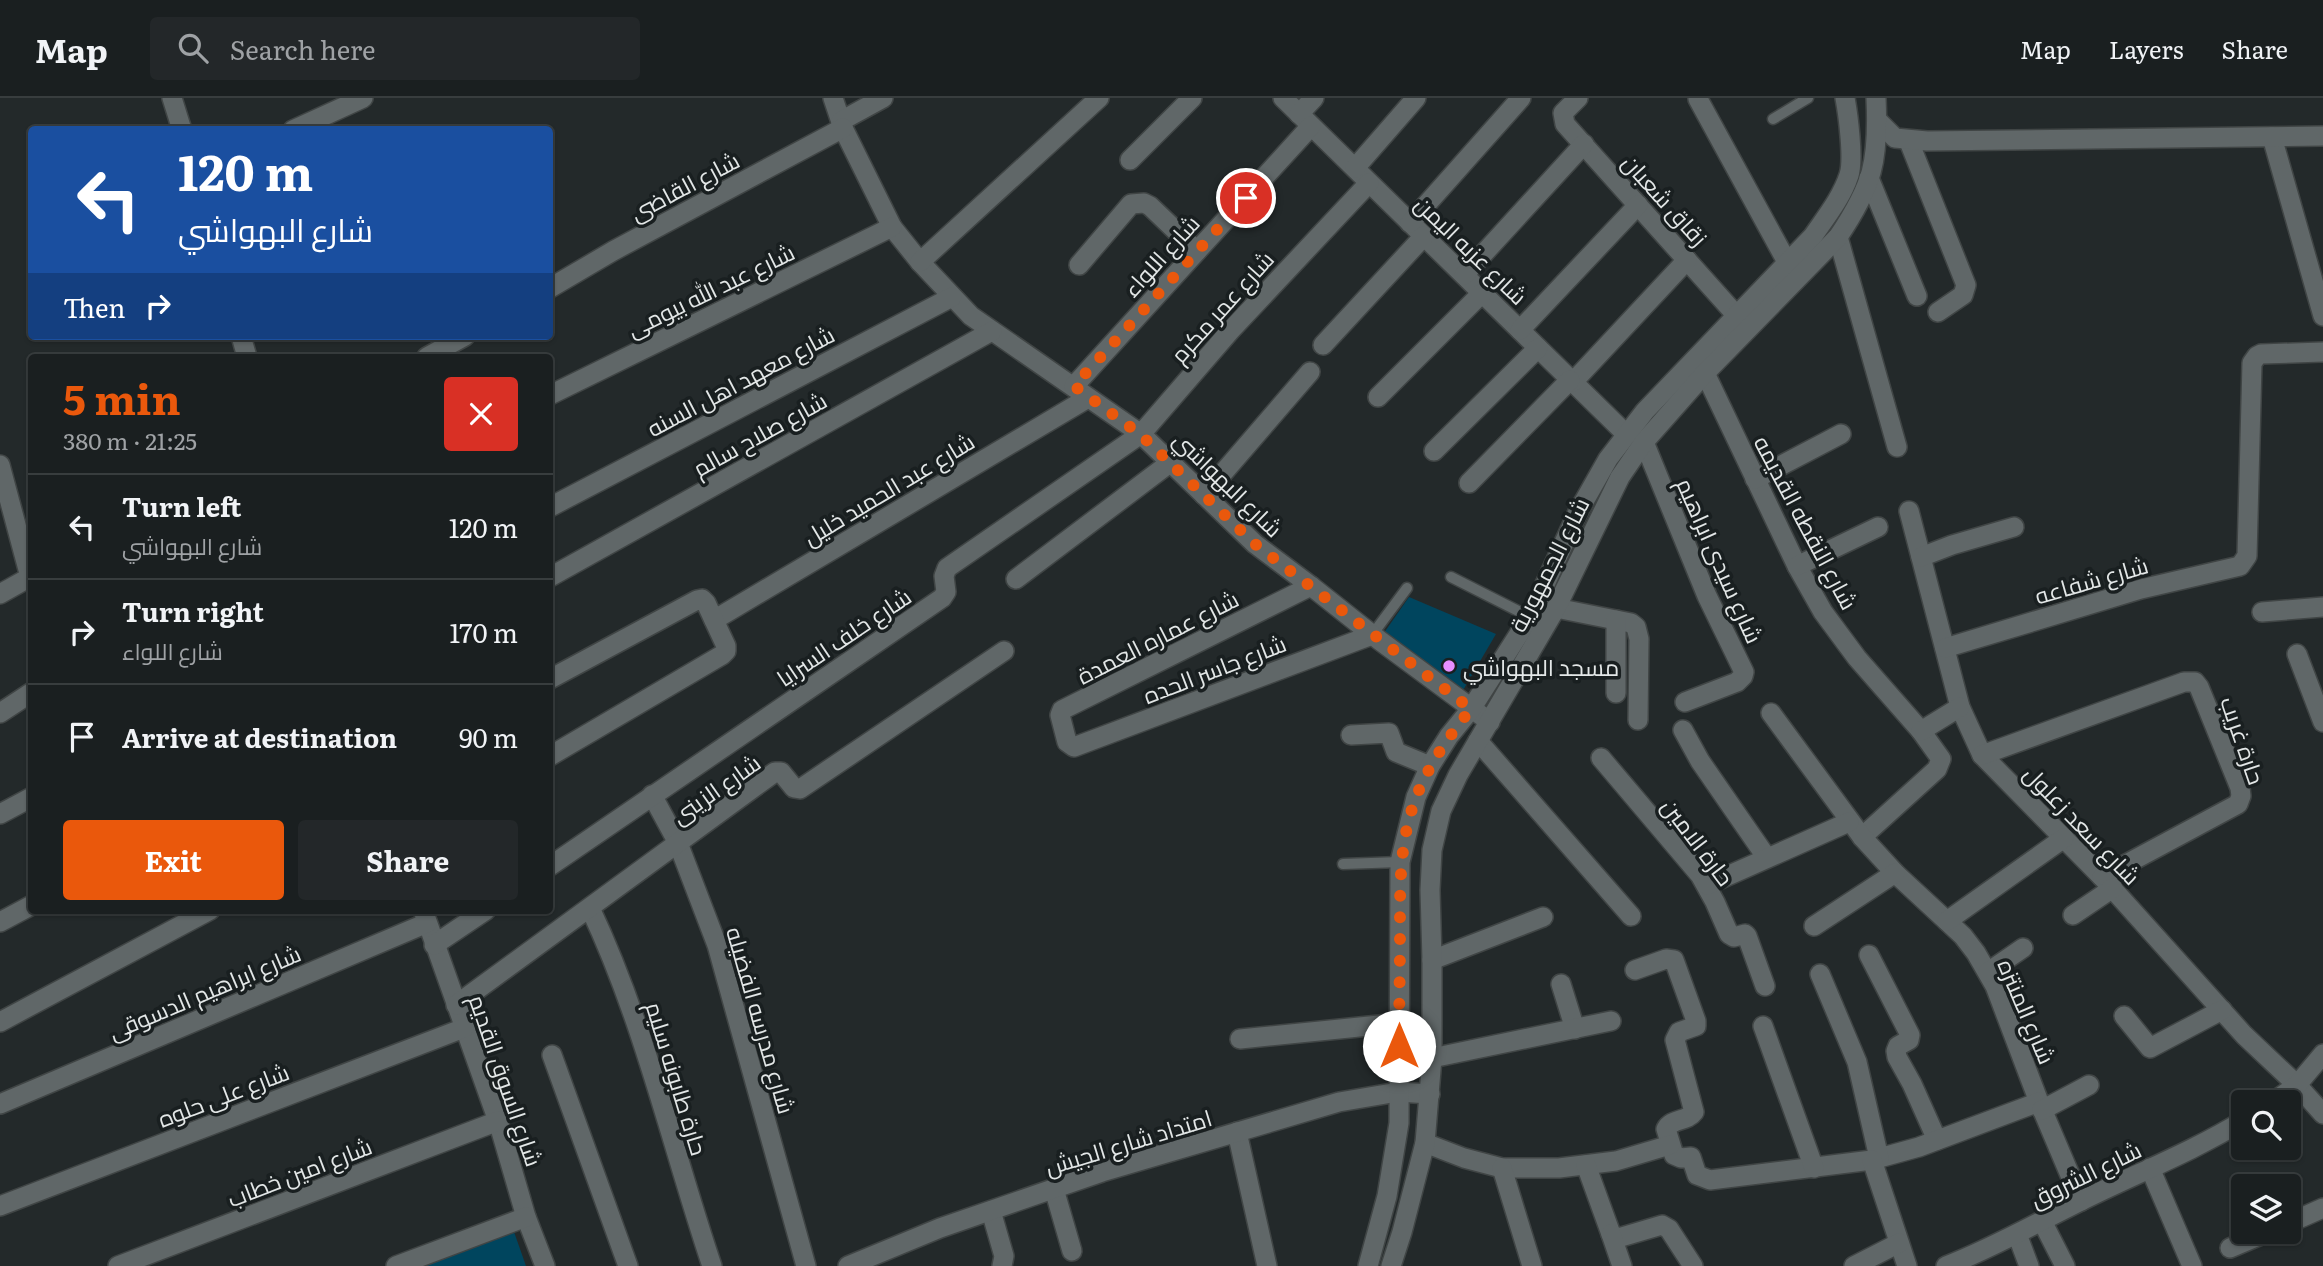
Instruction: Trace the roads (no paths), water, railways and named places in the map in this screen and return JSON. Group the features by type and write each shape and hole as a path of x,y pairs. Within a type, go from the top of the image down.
{"street":[{"path":"172,98 181,126"},
{"path":"302,126 363,98"},
{"name":"شارع القاضى","path":"553,286 842,125 883,98"},
{"path":"920,262 1099,98"},
{"path":"1130,160 1192,98"},
{"name":"شارع عزبه اليمن","path":"1283,98 1572,381 1635,438"},
{"name":"شارع اللواء","path":"1081,392 1305,120 1314,98"},
{"path":"1355,167 1416,98"},
{"path":"1323,345 1521,98"},
{"name":"زقاق شعبان","path":"1578,98 1563,113 1565,124 1737,316"},
{"name":"شارع الجمهورية","path":"1391,1266 1425,1143 1432,1058 1433,960 1430,890 1432,850 1441,811 1458,775 1556,608 1620,477 1645,411 1813,236 1834,205 1850,173 1850,137 1845,98"},
{"path":"1876,98 1877,120 1872,170 1917,296"},
{"name":"شارع البهواشي","path":"836,99 842,125 892,227 920,262 971,316 1141,435 1255,544 1490,722"},
{"path":"1698,99 1787,262"},
{"path":"1877,120 1895,138 1918,143 2323,136"},
{"path":"2272,137 2323,316"},
{"path":"1872,170 1886,153 1918,143"},
{"path":"1918,143 1966,285 1963,295 1938,312"},
{"path":"1464,275 1584,144"},
{"name":"شارع الجمهورية","path":"1368,1266 1389,1186 1399,1123 1401,862 1416,797 1430,766 1471,709 1530,617 1592,485 1635,438 1705,373 1838,237 1865,193 1872,170"},
{"name":"شارع عمر مكرم","path":"1141,435 1230,331 1369,183"},
{"path":"1079,265 1131,204 1137,202 1150,206 1197,251"},
{"path":"1520,330 1638,205"},
{"name":"شارع عبد الله بيومى","path":"553,394 892,227"},
{"path":"1838,237 1897,447"},
{"path":"1469,483 1572,381 1687,260"},
{"path":"1378,397 1482,293"},
{"name":"شارع معهد اهل السنه","path":"553,505 952,297"},
{"name":"شارع صلاح سالم","path":"553,575 992,331"},
{"path":"432,354 458,340"},
{"path":"1434,451 1538,348"},
{"name":"شارع شفاعه","path":"1945,648 2141,589 2240,566 2247,556 2252,363 2261,355 2323,352"},
{"path":"1204,495 1310,372"},
{"name":"شارع النقطه القديمه","path":"1705,373 1797,566 1823,612 1839,636 1939,754 1940,764 1861,837"},
{"name":"شارع عبد الحميد خليل","path":"714,620 1081,392"},
{"path":"1755,479 1841,434"},
{"name":"شارع خلف السرايا","path":"553,864 942,598 946,592 944,576 947,568 1141,435"},
{"name":"شارع سيدى ابراهيم","path":"1635,438 1744,672 1737,682 1685,702"},
{"path":"1016,579 1171,462"},
{"path":"0,465 28,566"},
{"name":"شارع سعد زعلول","path":"1909,511 1960,707 1982,755 2108,883 2244,1035 2297,1085 2323,1114"},
{"path":"1797,566 1878,527"},
{"path":"1921,557 2014,527"},
{"path":"0,594 28,579"},
{"name":"شارع عماره العمدة","path":"1074,747 1067,742 1060,715 1062,710 1311,586"},
{"path":"553,677 702,599 726,646 723,655 553,754"},
{"path":"2262,612 2323,607"},
{"path":"1556,608 1631,623 1639,633 1638,720"},
{"path":"1616,620 1616,693"},
{"name":"شارع جاسر الحده","path":"1074,747 1372,635"},
{"name":"شارع الزينى","path":"456,1005 775,772 782,772 794,788 800,789 1003,651"},
{"path":"2297,654 2323,722"},
{"name":"حارة غريب","path":"1982,755 2183,682 2195,682 2240,788 2238,804 2108,883"},
{"path":"0,713 28,695"},
{"path":"1921,730 1960,707"},
{"name":"شارع المنتزه","path":"1771,713 1861,837 1976,953 2001,1001 2040,1106 2081,1201"},
{"path":"1683,730 1700,761 1767,858"},
{"path":"1351,735 1389,733 1396,752 1430,766"},
{"path":"1478,741 1632,916"},
{"name":"حارة الامين","path":"1601,758 1707,885 1729,934 1734,937 1745,934 1747,936 1765,986"},
{"name":"شارع مدرسه الفضيله","path":"652,795 678,843 717,945 806,1266"},
{"path":"0,814 28,799"},
{"path":"1707,885 1849,821"},
{"path":"1947,921 2064,838"},
{"path":"1814,926 1895,873"},
{"path":"2073,915 2108,883"},
{"path":"0,922 28,907"},
{"name":"حارة طابونه سليم","path":"590,908 607,943 635,1017 712,1266"},
{"path":"0,1022 202,914"},
{"path":"434,945 480,914"},
{"name":"شارع السوق القديم","path":"425,916 498,1121 526,1217 545,1266"},
{"name":"شارع ابراهيم الدسوقى","path":"0,1104 425,916"},
{"path":"1433,960 1543,917"},
{"path":"1988,972 2023,948"},
{"path":"1870,955 1910,1035 1909,1040 1898,1046 1897,1057 1937,1140"},
{"path":"1636,970 1667,959 1674,961 1697,1023 1675,1037 1694,1112 1668,1124 1665,1129 1677,1157 1689,1156 1693,1159 1697,1175 1710,1180 1876,1159 2040,1106 2089,1085"},
{"path":"1820,974 1857,1062 1876,1159 1906,1266"},
{"path":"1561,984 1575,1029"},
{"path":"2123,1016 2150,1048 2222,1010"},
{"path":"1432,1058 1611,1021"},
{"path":"1240,1039 1399,1023"},
{"path":"1763,1026 1814,1168"},
{"name":"شارع على حلوه","path":"0,1206 464,1028"},
{"path":"2290,1090 2323,1054"},
{"path":"552,1055 628,1266"},
{"name":"امتداد شارع الجيش","path":"849,1266 940,1228 1237,1132 1339,1102 1398,1092 1430,1094"},
{"name":"شارع امين خطاب","path":"118,1266 498,1121"},
{"name":"شارع الشروق","path":"1946,1266 1982,1252 2231,1127"},
{"path":"1237,1132 1266,1266"},
{"path":"1425,1143 1464,1158 1502,1168 1559,1168 1616,1161 1671,1145"},
{"path":"1586,1165 1622,1266"},
{"path":"1502,1168 1532,1266"},
{"path":"2150,1168 2192,1266"},
{"path":"1054,1189 1072,1251"},
{"path":"2301,1218 2323,1208"},
{"path":"991,1211 1004,1256 1002,1266"},
{"path":"396,1266 526,1217"},
{"path":"2042,1221 2065,1266"},
{"path":"1611,1234 1618,1238 1662,1226 1669,1229 1693,1266"},
{"path":"2017,1234 2029,1266"},
{"path":"1854,1266 1899,1244"},
{"path":"2230,1248 2240,1244"}],"lane":[{"path":"1773,119 1808,98"},
{"path":"1451,578 1530,617"},
{"path":"1372,635 1407,588"},
{"path":"1343,864 1401,862"}],"place":[{"name":"مسجد البهواشي","path":"1449,666"}]}
